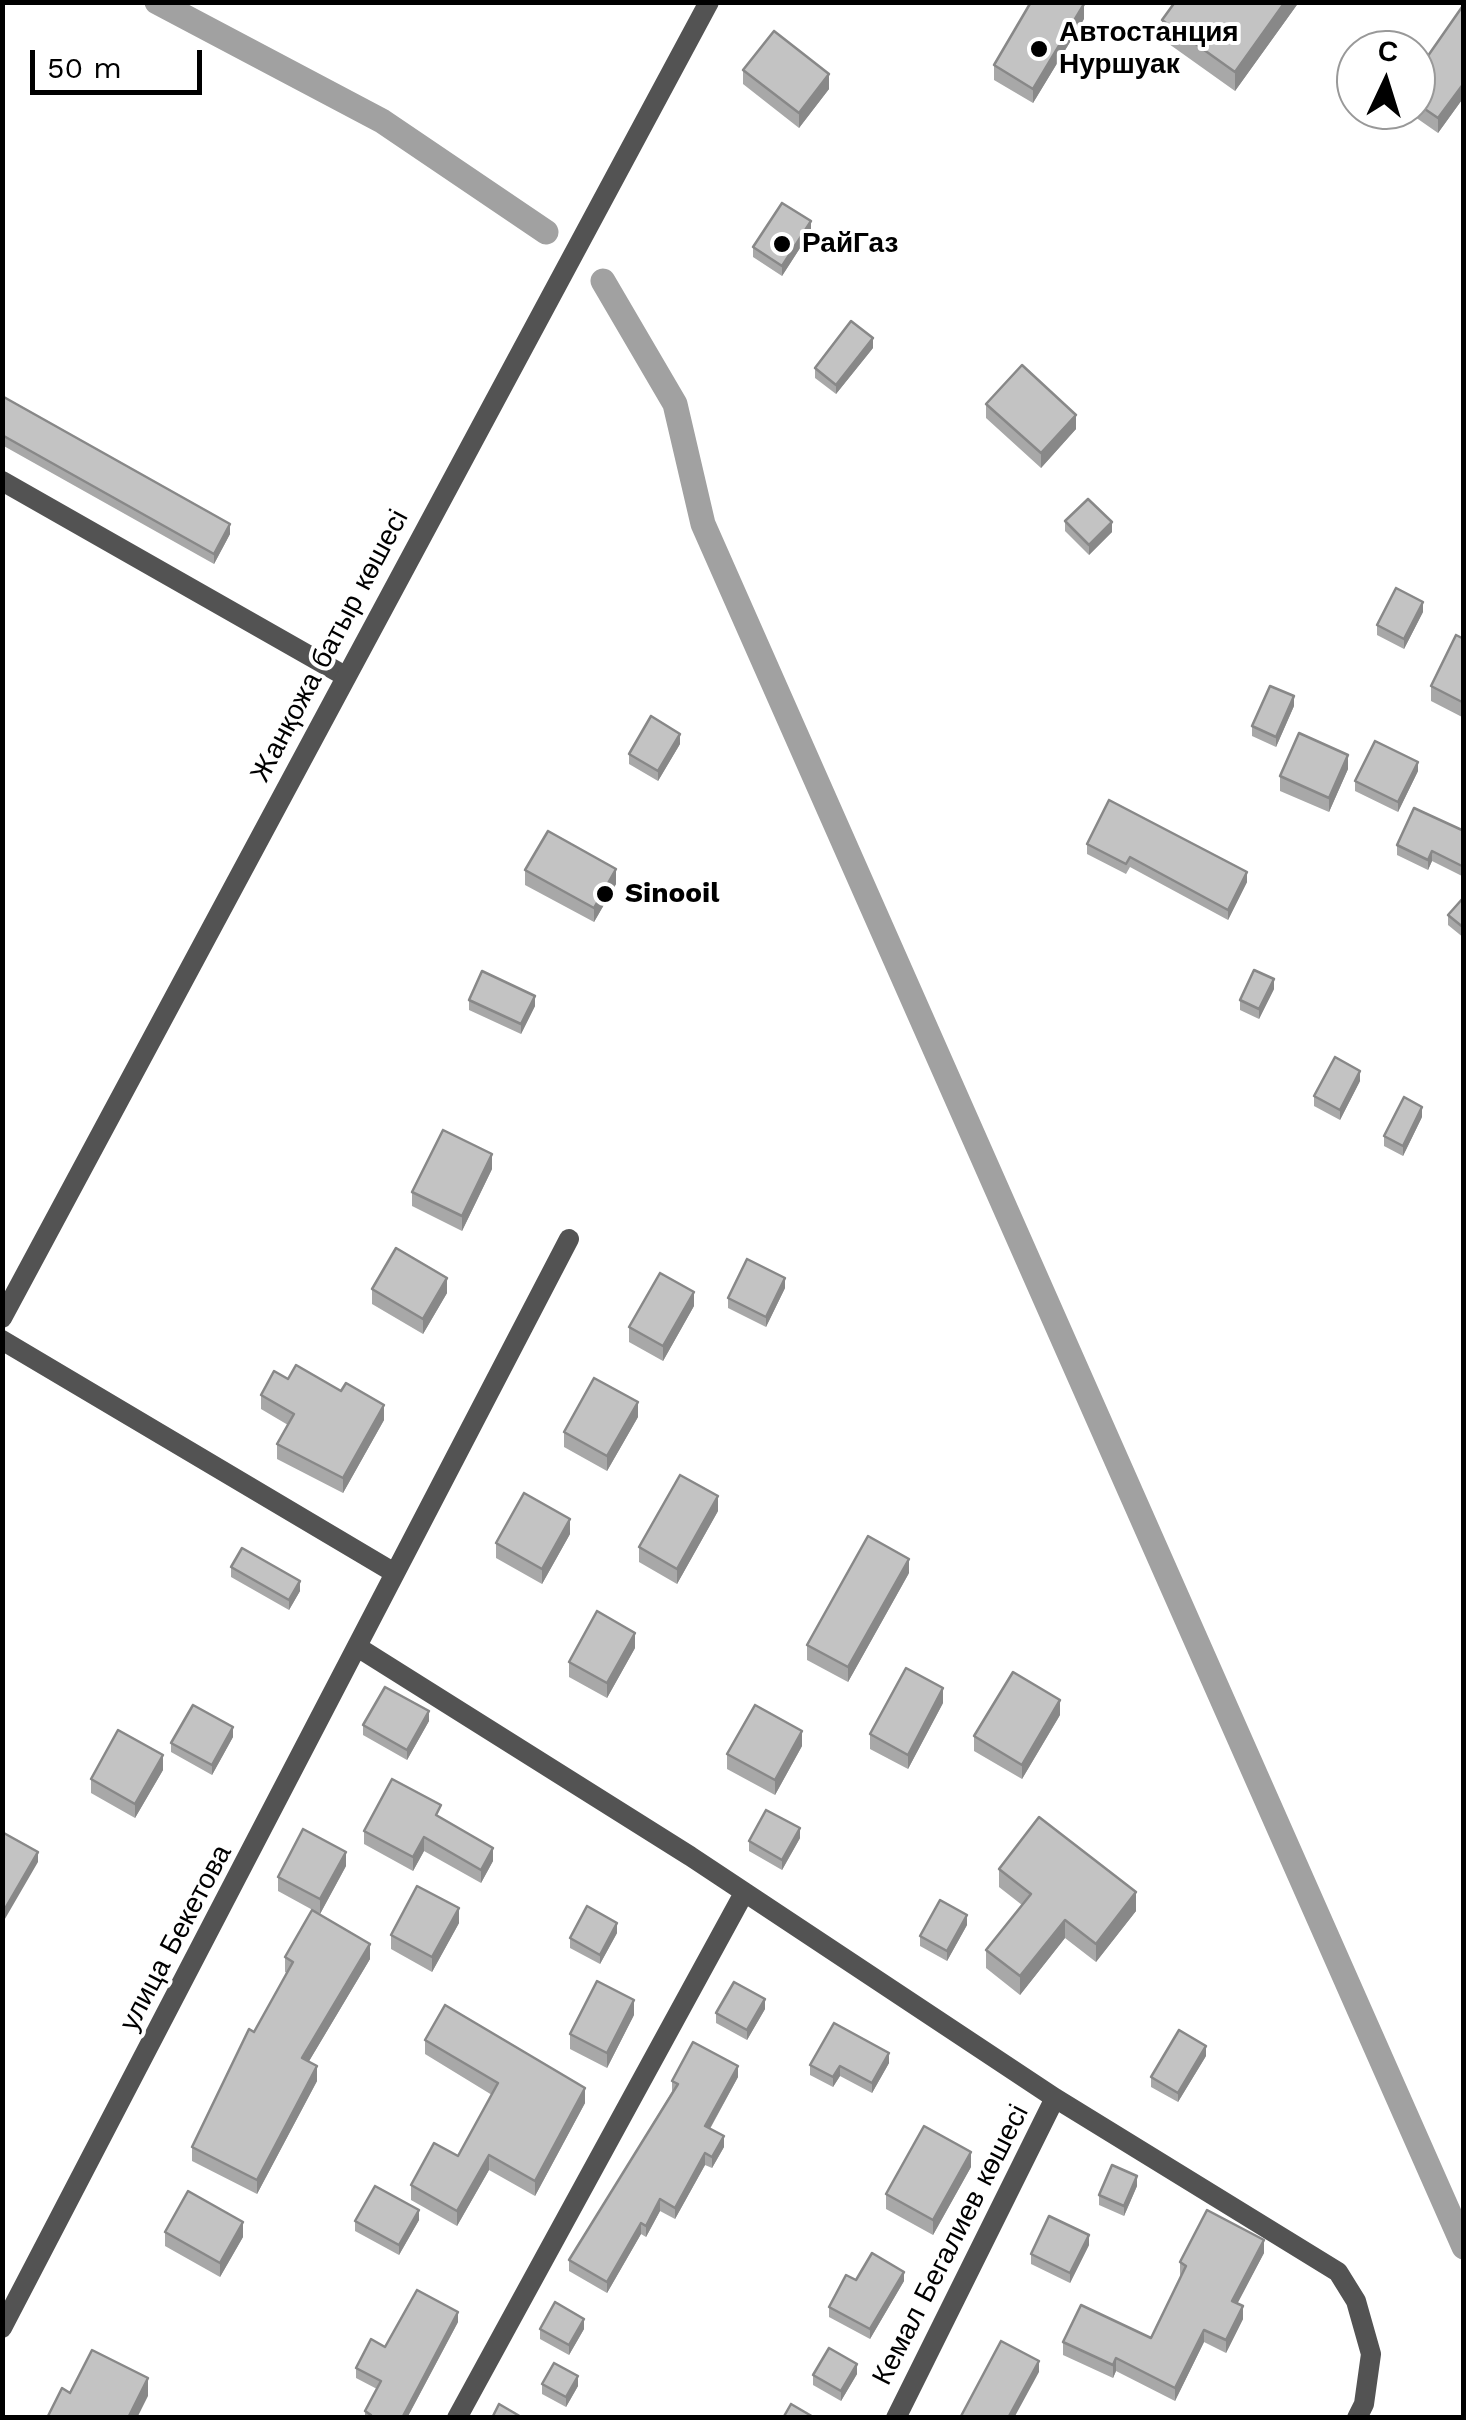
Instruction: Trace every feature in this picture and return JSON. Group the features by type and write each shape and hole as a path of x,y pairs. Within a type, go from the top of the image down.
{"street":[{"name":"Жанқожа батыр көшесі","path":"2,1318 709,2"},
{"path":"2,481 344,676"},
{"name":"улица Бекетова","path":"2,2328 569,1239"},
{"path":"2,1340 393,1572"},
{"path":"359,1648 744,1893 1055,2098 1338,2272 1356,2302 1371,2354 1364,2404 1357,2418"},
{"path":"457,2418 744,1893"},
{"name":"Кемал Бегалиев көшесі","path":"896,2418 1055,2098"}],"building":[{"name":"Автостанция Нуршуак","path":"1031,2 1084,4 1033,89 994,65"},
{"path":"1175,2 1285,2 1235,72 1162,20"},
{"path":"1464,8 1464,83 1438,118 1436,117 1436,44"},
{"path":"774,31 829,74 799,113 743,70"},
{"name":"РайГаз","path":"782,203 811,221 782,266 753,247"},
{"path":"851,321 873,338 836,385 815,368"},
{"path":"1022,365 1076,415 1041,453 986,404"},
{"path":"2,396 230,524 214,554 2,435"},
{"path":"1088,499 1112,522 1089,545 1065,521"},
{"path":"1396,588 1423,602 1404,639 1377,625"},
{"path":"1456,635 1464,639 1464,703 1431,686"},
{"path":"1270,686 1294,696 1276,737 1252,726"},
{"path":"651,716 680,734 658,771 629,754"},
{"path":"1299,733 1348,755 1329,798 1280,776"},
{"path":"1375,741 1418,762 1398,802 1355,781"},
{"path":"1109,800 1247,872 1228,910 1130,857 1126,864 1087,844"},
{"path":"1414,808 1464,831 1464,867 1432,851 1428,860 1397,845"},
{"path":"548,831 616,869 594,908 525,870"},
{"path":"1464,897 1464,928 1448,915"},
{"path":"1254,970 1274,979 1259,1009 1240,1000"},
{"path":"482,971 535,996 521,1024 469,1000"},
{"path":"1335,1057 1360,1071 1340,1110 1314,1096"},
{"path":"1404,1097 1422,1107 1403,1146 1384,1136"},
{"path":"443,1130 492,1154 462,1216 412,1192"},
{"path":"396,1248 447,1278 423,1319 372,1289"},
{"path":"747,1259 785,1278 766,1317 728,1298"},
{"path":"660,1273 694,1292 663,1346 629,1327"},
{"path":"296,1365 341,1391 346,1383 384,1405 343,1478 277,1444 294,1414 261,1395 274,1371 288,1379"},
{"path":"594,1378 638,1402 607,1456 564,1432"},
{"path":"680,1475 718,1496 677,1569 639,1547"},
{"path":"524,1493 570,1519 542,1569 496,1543"},
{"path":"868,1536 909,1559 848,1667 807,1645"},
{"path":"242,1548 300,1581 289,1600 231,1567"},
{"path":"597,1611 635,1633 607,1683 569,1662"},
{"path":"906,1668 943,1688 908,1755 870,1734"},
{"path":"1013,1672 1060,1700 1022,1765 974,1736"},
{"path":"385,1687 429,1711 407,1750 363,1725"},
{"path":"193,1705 233,1727 212,1765 171,1743"},
{"path":"755,1705 802,1731 775,1780 727,1754"},
{"path":"118,1730 163,1755 135,1804 91,1779"},
{"path":"392,1779 441,1805 436,1815 493,1848 481,1870 424,1837 413,1857 364,1831"},
{"path":"766,1810 800,1828 782,1860 749,1841"},
{"path":"1039,1817 1136,1892 1096,1944 1065,1920 1020,1976 986,1950 1031,1894 999,1869"},
{"path":"303,1829 346,1852 320,1899 278,1877"},
{"path":"2,1832 38,1852 2,1914"},
{"path":"417,1886 459,1908 432,1957 391,1935"},
{"path":"940,1900 967,1915 947,1951 920,1936"},
{"path":"587,1906 617,1923 600,1955 570,1938"},
{"path":"312,1910 370,1944 302,2058 317,2066 257,2180 192,2147 249,2029 254,2032 293,1962 285,1957"},
{"path":"597,1981 634,2000 607,2053 570,2034"},
{"path":"734,1982 765,1999 747,2030 716,2013"},
{"path":"445,2005 585,2088 535,2181 489,2155 457,2211 411,2185 434,2143 458,2156 498,2083 425,2040"},
{"path":"834,2023 889,2053 872,2083 840,2066 833,2077 810,2065"},
{"path":"1179,2030 1206,2046 1178,2093 1151,2077"},
{"path":"693,2042 738,2066 705,2126 724,2136 712,2157 705,2153 675,2208 660,2199 646,2226 641,2223 607,2282 569,2260 678,2084 672,2081"},
{"path":"924,2126 971,2152 933,2220 886,2194"},
{"path":"1112,2165 1137,2176 1124,2206 1099,2195"},
{"path":"375,2186 419,2210 399,2245 355,2221"},
{"path":"188,2191 243,2222 220,2263 165,2232"},
{"path":"1207,2210 1264,2240 1232,2301 1243,2306 1226,2340 1204,2330 1175,2388 1116,2358 1113,2365 1063,2342 1081,2305 1151,2338 1186,2266 1180,2262"},
{"path":"1049,2216 1089,2235 1070,2273 1031,2254"},
{"path":"872,2253 904,2272 870,2329 829,2307 846,2275 856,2280"},
{"path":"417,2290 458,2312 402,2418 370,2418 365,2411 381,2381 356,2368 371,2339 385,2347"},
{"path":"555,2302 584,2319 569,2345 540,2329"},
{"path":"1001,2341 1039,2361 1008,2418 960,2418"},
{"path":"829,2348 857,2364 841,2391 813,2375"},
{"path":"92,2350 148,2378 128,2418 47,2418 62,2388 70,2393"},
{"path":"554,2363 578,2376 566,2397 542,2384"},
{"path":"499,2404 523,2418 492,2418"},
{"path":"791,2404 815,2418 783,2418"}],"waterway":[{"path":"157,2 382,121 546,232"},
{"path":"603,281 675,404 703,524 1464,2247"}],"place":[{"name":"Автостанция Нуршуак","path":"1039,49"},
{"name":"РайГаз","path":"782,244"},
{"name":"Sinooil","path":"605,894"}]}
